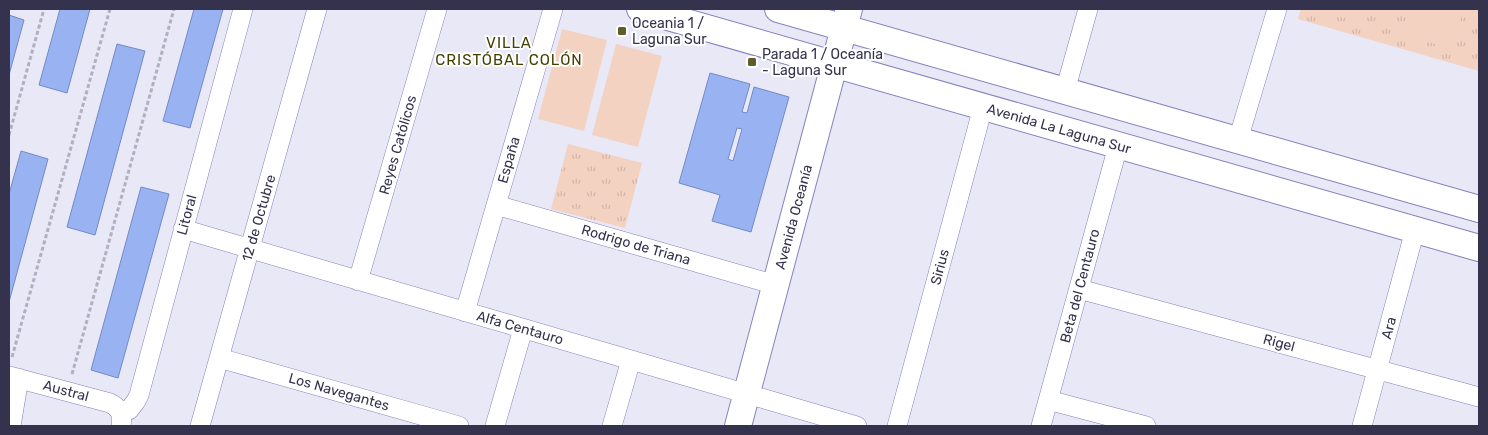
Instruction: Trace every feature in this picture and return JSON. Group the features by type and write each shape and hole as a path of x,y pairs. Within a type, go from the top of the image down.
{"street":[{"name":"Litoral","path":"121,419 139,395 243,9"},
{"name":"12 de Octubre","path":"200,426 318,9"},
{"name":"Reyes Católicos","path":"358,281 437,9"},
{"name":"España","path":"465,312 553,9"},
{"name":"Avenida La Laguna Sur","path":"640,9 1479,248"},
{"path":"778,9 847,18 1065,91 1479,209"},
{"path":"1065,91 1088,9"},
{"path":"1238,140 1277,9"},
{"name":"Avenida Oceanía","path":"738,426 847,18"},
{"name":"Sirius","path":"897,426 983,107"},
{"name":"Beta del Centauro","path":"1041,426 1118,146"},
{"name":"Rodrigo de Triana","path":"496,205 776,285"},
{"name":"Alfa Centauro","path":"183,229 857,426"},
{"name":"Ara","path":"1362,426 1415,230"},
{"name":"Rigel","path":"1079,289 1479,397"},
{"path":"495,426 523,329"},
{"name":"Los Navegantes","path":"219,358 459,426"},
{"path":"612,426 631,360"},
{"name":"Austral","path":"13,371 67,391 110,403 121,419"},
{"path":"11,426 13,371"},
{"path":"1048,400 1146,426"}],"path":[{"path":"9,135 44,9"},
{"path":"13,371 110,9"},
{"path":"67,391 174,9"}],"green space":[{"path":"1301,9 1479,9 1479,71 1298,19"},
{"path":"1311,9 1359,9 1356,21"},
{"path":"1411,9 1464,9 1452,49 1404,35"},
{"path":"562,29 607,40 584,131 538,119"},
{"path":"616,44 662,56 638,147 592,135"},
{"path":"568,144 642,163 625,228 551,209"}],"building":[{"path":"60,9 90,9 67,93 39,85"},
{"path":"194,9 223,9 190,128 163,121"},
{"path":"9,15 24,20 9,75"},
{"path":"117,44 145,51 95,235 67,227"},
{"path":"710,73 750,84 742,112 747,113 754,87 789,97 751,232 712,221 720,195 679,183","holes":["737,128 742,129 733,161 728,159"]},
{"path":"21,151 48,159 9,302 9,194"},
{"path":"141,187 169,194 118,378 91,370"}],"place":[{"name":"Oceania 1 / Laguna Sur","path":"622,31"},
{"name":"Parada 1 / Oceanía - Laguna Sur","path":"752,62"}],"district":[{"name":"VILLA CRISTÓBAL COLÓN","path":"509,52"}]}
